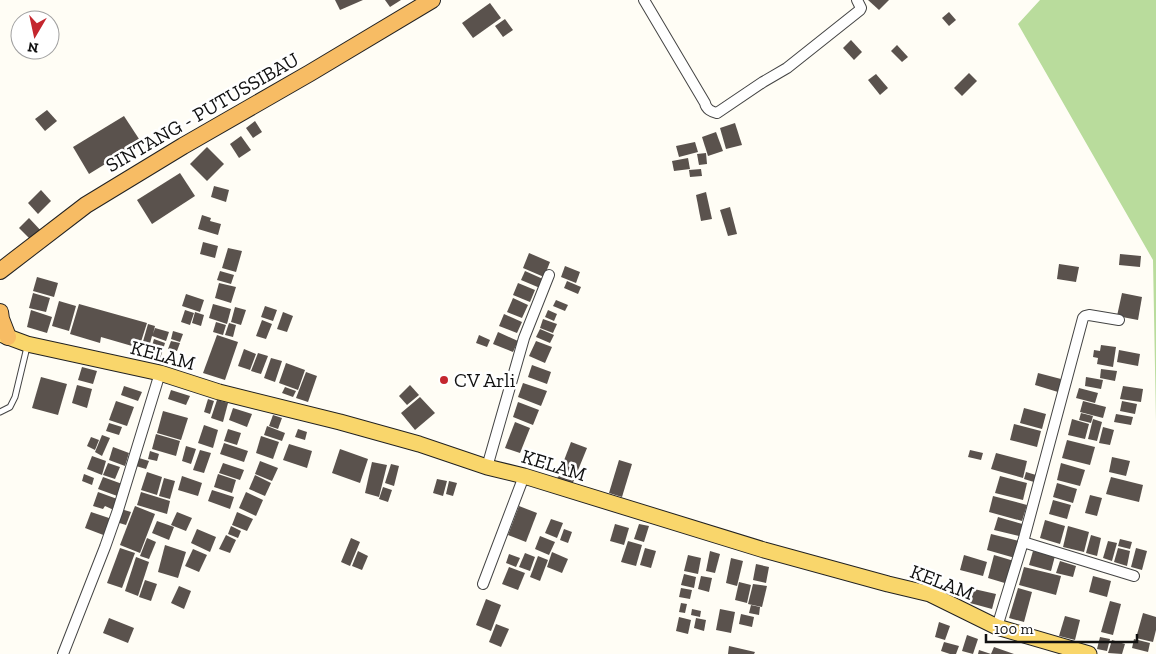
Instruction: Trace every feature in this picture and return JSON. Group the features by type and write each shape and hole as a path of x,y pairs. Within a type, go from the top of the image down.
{"highway":[{"name":"SINTANG - PUTUSSIBAU","path":"0,273 48,233 93,200 432,0"},
{"path":"0,312 4,336"}],"main road":[{"name":"KELAM","path":"4,336 27,344 160,373 218,392 420,444 764,550 930,594 998,627 1089,654"}],"street":[{"path":"644,0 706,106 712,112 717,113 787,68 860,10 857,0"},
{"path":"487,466 524,338 550,275"},
{"path":"998,627 1023,542 1083,318 1089,315 1118,320"},
{"path":"63,654 108,540 160,373"},
{"path":"483,584 524,476"},
{"path":"1023,542 1134,576"}],"lane":[{"path":"0,412 10,407 15,397 27,344"}],"green space":[{"path":"1040,0 1156,0 1156,422 1153,260 1018,24"}],"building":[{"path":"335,0 363,0 340,10"},
{"path":"385,0 401,0 390,7"},
{"path":"868,0 889,0 879,10"},
{"path":"490,3 501,18 473,38 462,23"},
{"path":"949,12 956,20 949,26 942,18"},
{"path":"505,19 513,30 503,37 495,26"},
{"path":"851,40 862,52 854,60 843,48"},
{"path":"897,45 908,57 902,62 891,51"},
{"path":"969,73 977,81 962,96 954,88"},
{"path":"876,74 888,88 880,95 868,80"},
{"path":"47,110 57,121 45,131 35,119"},
{"path":"124,116 141,142 89,174 73,147"},
{"path":"255,121 262,132 253,138 246,128"},
{"path":"735,123 742,145 726,149 720,128"},
{"path":"716,132 723,151 708,156 702,137"},
{"path":"241,136 251,150 239,158 230,144"},
{"path":"695,142 698,152 679,157 676,146"},
{"path":"207,147 224,164 207,181 190,164"},
{"path":"706,153 707,164 699,165 697,154"},
{"path":"688,158 690,169 674,171 672,161"},
{"path":"701,169 702,176 690,177 689,170"},
{"path":"180,173 195,196 152,224 137,200"},
{"path":"214,186 229,190 226,202 211,197"},
{"path":"41,190 51,201 38,214 28,203"},
{"path":"706,192 712,219 701,221 696,195"},
{"path":"730,207 737,234 728,236 720,210"},
{"path":"202,215 211,218 210,221 221,224 218,235 198,229"},
{"path":"29,218 44,234 34,243 19,228"},
{"path":"203,242 218,246 215,258 200,254"},
{"path":"228,248 242,251 236,272 222,268"},
{"path":"529,253 550,262 544,277 523,268"},
{"path":"1120,254 1141,256 1140,267 1119,265"},
{"path":"1059,264 1079,267 1076,282 1057,279"},
{"path":"565,266 580,272 576,283 561,277"},
{"path":"220,271 234,275 231,284 217,280"},
{"path":"525,271 543,279 540,288 521,280"},
{"path":"37,277 58,283 54,297 33,291"},
{"path":"567,281 581,287 578,294 564,288"},
{"path":"219,283 236,287 231,303 215,298"},
{"path":"518,283 535,290 530,302 513,295"},
{"path":"33,293 50,298 46,312 29,308"},
{"path":"1122,293 1142,297 1138,320 1117,316"},
{"path":"186,294 204,300 200,312 182,306"},
{"path":"513,298 528,305 522,318 507,312"},
{"path":"556,300 568,305 565,311 553,306"},
{"path":"59,301 76,306 69,331 52,326"},
{"path":"79,304 147,323 139,348 101,337 100,343 70,334"},
{"path":"213,304 231,309 227,324 209,318"},
{"path":"265,306 277,310 273,321 261,317"},
{"path":"235,307 246,310 241,325 231,322"},
{"path":"31,310 52,317 47,333 27,327"},
{"path":"185,310 194,313 190,325 181,322"},
{"path":"548,310 557,314 554,321 545,317"},
{"path":"195,312 204,315 201,326 192,323"},
{"path":"283,312 293,316 287,332 277,329"},
{"path":"504,314 522,322 517,333 499,326"},
{"path":"543,319 557,324 553,333 540,328"},
{"path":"262,320 272,324 266,339 256,336"},
{"path":"216,322 226,325 223,335 213,332"},
{"path":"229,323 236,325 233,337 225,335"},
{"path":"148,324 155,326 153,334 155,328 169,332 166,341 152,336 149,347 142,345"},
{"path":"540,329 554,335 550,343 536,337"},
{"path":"173,331 183,334 180,342 171,339"},
{"path":"498,332 518,341 513,352 493,344"},
{"path":"217,335 238,342 225,380 203,373"},
{"path":"479,335 490,340 487,347 476,343"},
{"path":"154,339 165,343 160,359 149,356"},
{"path":"171,341 180,343 177,351 168,349"},
{"path":"536,341 552,347 545,363 529,356"},
{"path":"1101,345 1116,347 1113,367 1097,364 1098,358 1093,357 1094,350 1100,351"},
{"path":"244,349 256,354 250,370 238,366"},
{"path":"1119,350 1140,354 1138,366 1117,362"},
{"path":"258,353 268,356 261,374 251,371"},
{"path":"271,358 282,361 275,382 264,378"},
{"path":"286,363 305,370 298,390 279,383"},
{"path":"532,365 551,372 547,384 528,377"},
{"path":"82,367 97,371 93,384 78,380"},
{"path":"1101,369 1117,371 1115,381 1100,378"},
{"path":"306,372 317,376 308,402 296,398"},
{"path":"1038,373 1061,379 1058,392 1035,385"},
{"path":"41,377 67,384 58,415 32,408"},
{"path":"1086,377 1103,380 1101,389 1085,386"},
{"path":"523,383 547,391 541,406 518,397"},
{"path":"77,385 92,389 87,408 72,403"},
{"path":"410,385 419,395 407,405 399,396"},
{"path":"124,386 142,392 138,401 121,395"},
{"path":"1123,386 1143,389 1141,402 1120,399"},
{"path":"285,387 296,391 293,397 282,393"},
{"path":"1079,388 1098,393 1095,403 1076,398"},
{"path":"171,390 190,396 186,405 168,399"},
{"path":"420,397 435,413 415,430 401,413"},
{"path":"208,399 214,401 210,414 204,412"},
{"path":"217,400 228,403 223,422 211,418"},
{"path":"116,401 134,407 127,426 109,420"},
{"path":"1083,401 1106,407 1103,418 1080,412"},
{"path":"1122,401 1137,404 1135,414 1120,411"},
{"path":"518,402 539,410 533,425 513,417"},
{"path":"233,408 252,414 247,427 229,420"},
{"path":"1024,408 1046,414 1042,429 1020,423"},
{"path":"163,411 188,418 181,440 157,433"},
{"path":"1081,413 1093,416 1091,423 1079,420"},
{"path":"1116,414 1133,417 1131,425 1114,422"},
{"path":"273,415 282,418 278,429 269,426"},
{"path":"1072,419 1089,424 1085,439 1068,435"},
{"path":"1093,419 1102,422 1097,441 1088,439"},
{"path":"515,422 530,428 520,453 505,448"},
{"path":"109,423 122,427 119,435 106,431"},
{"path":"1014,424 1041,431 1037,447 1010,440"},
{"path":"204,425 218,430 213,448 198,443"},
{"path":"267,426 285,433 282,441 264,435"},
{"path":"1103,427 1114,430 1110,445 1099,443"},
{"path":"228,429 241,433 237,445 224,441"},
{"path":"298,429 307,432 305,440 295,437"},
{"path":"156,434 180,441 176,456 152,449"},
{"path":"102,435 110,438 102,456 95,452"},
{"path":"261,436 279,442 273,459 256,453"},
{"path":"91,437 99,440 95,450 87,446"},
{"path":"1067,440 1095,447 1090,465 1062,458"},
{"path":"571,442 587,448 572,485 557,479"},
{"path":"224,443 248,451 244,462 220,454"},
{"path":"289,444 312,451 307,468 283,460"},
{"path":"186,446 196,449 191,464 182,461"},
{"path":"113,447 129,453 125,466 109,460"},
{"path":"340,449 368,459 360,483 332,473"},
{"path":"200,450 211,453 204,473 193,470"},
{"path":"970,450 983,453 981,460 968,457"},
{"path":"150,451 159,454 157,461 148,459"},
{"path":"996,453 1027,461 1023,478 991,469"},
{"path":"92,456 106,461 102,475 87,469"},
{"path":"1112,457 1130,461 1126,476 1109,472"},
{"path":"139,458 149,461 146,469 136,466"},
{"path":"619,460 632,464 622,497 609,493"},
{"path":"260,461 278,468 272,481 255,474"},
{"path":"372,462 387,465 379,497 365,493"},
{"path":"108,463 120,467 115,479 103,475"},
{"path":"223,463 244,470 240,480 219,473"},
{"path":"1061,463 1085,470 1080,486 1057,480"},
{"path":"391,464 399,466 394,486 385,483"},
{"path":"147,472 162,477 157,495 141,490"},
{"path":"1026,472 1036,475 1034,482 1024,479"},
{"path":"84,474 94,478 92,485 82,481"},
{"path":"218,474 236,480 232,493 214,487"},
{"path":"255,475 271,483 265,496 249,489"},
{"path":"182,476 202,483 198,496 178,490"},
{"path":"1000,476 1027,483 1023,500 995,493"},
{"path":"103,477 125,485 120,497 98,489"},
{"path":"1111,477 1143,485 1139,502 1106,494"},
{"path":"164,478 175,481 170,499 159,496"},
{"path":"437,479 447,481 443,496 433,493"},
{"path":"449,481 457,483 453,496 446,494"},
{"path":"1057,483 1077,489 1073,503 1053,497"},
{"path":"383,487 392,490 388,502 379,499"},
{"path":"212,490 234,497 230,509 208,501"},
{"path":"98,492 120,500 116,511 105,506 103,509 93,506"},
{"path":"141,492 170,501 167,514 137,505"},
{"path":"246,492 263,500 256,516 239,508"},
{"path":"1090,495 1102,498 1097,516 1085,513"},
{"path":"993,496 1027,505 1022,521 989,512"},
{"path":"1053,500 1071,505 1067,519 1049,514"},
{"path":"135,506 155,514 140,553 120,545"},
{"path":"519,506 537,513 526,542 508,535"},
{"path":"121,509 131,512 126,525 116,522"},
{"path":"91,512 112,519 106,536 85,528"},
{"path":"177,512 192,518 186,531 171,525"},
{"path":"237,512 253,519 247,531 232,525"},
{"path":"998,517 1026,525 1023,537 994,530"},
{"path":"551,519 563,523 557,538 545,533"},
{"path":"1045,520 1065,526 1060,544 1040,538"},
{"path":"157,521 174,527 169,540 152,533"},
{"path":"615,524 629,528 624,545 610,541"},
{"path":"639,524 649,526 644,542 634,539"},
{"path":"231,526 241,531 238,538 228,534"},
{"path":"1068,526 1089,532 1084,552 1063,547"},
{"path":"197,529 216,537 210,552 191,543"},
{"path":"564,529 572,532 568,543 560,540"},
{"path":"991,534 1019,541 1015,558 987,550"},
{"path":"226,535 236,540 230,553 219,549"},
{"path":"1091,535 1101,538 1097,556 1086,553"},
{"path":"540,536 555,542 549,555 535,549"},
{"path":"147,538 156,542 149,559 140,556"},
{"path":"351,538 360,542 350,566 341,562"},
{"path":"1120,539 1132,542 1130,549 1118,546"},
{"path":"628,541 642,545 636,566 621,562"},
{"path":"1108,541 1117,543 1112,561 1103,558"},
{"path":"165,545 186,552 178,578 158,572"},
{"path":"120,548 135,553 122,588 107,583"},
{"path":"645,548 656,551 651,568 640,565"},
{"path":"1118,548 1130,551 1127,566 1114,562"},
{"path":"1136,548 1147,551 1142,570 1131,567"},
{"path":"193,549 207,555 199,572 185,566"},
{"path":"358,551 368,556 362,570 352,566"},
{"path":"710,551 720,554 715,573 706,571"},
{"path":"1033,551 1055,556 1051,571 1029,565"},
{"path":"552,552 568,559 562,573 547,567"},
{"path":"525,553 535,557 530,571 519,567"},
{"path":"509,554 520,558 516,567 506,563"},
{"path":"688,555 701,558 698,574 684,571"},
{"path":"964,555 987,562 983,576 960,570"},
{"path":"994,555 1014,561 1008,584 988,578"},
{"path":"538,556 548,560 540,581 530,577"},
{"path":"136,557 149,562 138,596 125,591"},
{"path":"731,558 743,561 737,586 726,583"},
{"path":"1060,561 1076,566 1073,577 1056,573"},
{"path":"756,564 769,567 766,583 753,580"},
{"path":"509,567 525,573 518,590 502,584"},
{"path":"1024,567 1061,576 1056,595 1019,585"},
{"path":"684,574 696,577 694,588 681,585"},
{"path":"701,576 712,578 709,592 698,589"},
{"path":"1093,576 1111,581 1107,597 1089,592"},
{"path":"145,580 157,584 151,601 139,597"},
{"path":"739,582 751,585 747,603 735,600"},
{"path":"753,584 767,586 762,607 748,604"},
{"path":"179,586 191,591 184,609 171,603"},
{"path":"681,588 692,590 690,599 679,597"},
{"path":"1018,588 1032,592 1024,622 1009,618"},
{"path":"974,589 996,594 992,609 970,603"},
{"path":"486,599 501,605 491,631 476,625"},
{"path":"1110,601 1121,604 1113,635 1101,632"},
{"path":"681,603 687,604 685,613 679,612"},
{"path":"751,605 760,607 759,615 749,613"},
{"path":"692,609 701,611 700,617 691,615"},
{"path":"720,609 735,612 731,633 716,630"},
{"path":"1143,613 1156,617 1156,630 1153,642 1136,638"},
{"path":"741,614 754,617 752,627 739,624"},
{"path":"1065,616 1080,620 1075,640 1059,636"},
{"path":"679,617 691,620 688,634 676,631"},
{"path":"109,618 134,628 128,643 103,633"},
{"path":"696,618 706,620 704,631 694,628"},
{"path":"939,622 950,626 945,640 935,637"},
{"path":"496,624 509,629 501,647 489,642"},
{"path":"967,635 978,639 973,654 962,651"},
{"path":"1100,637 1110,639 1107,651 1097,649"},
{"path":"1134,639 1150,643 1148,652 1132,648"},
{"path":"1112,640 1125,644 1122,654 1108,653"},
{"path":"944,642 959,646 956,654 941,651"},
{"path":"729,646 755,652 754,654 728,654"},
{"path":"994,647 1014,654 991,654"},
{"path":"979,650 991,654 978,654"}],"place":[{"name":"CV Arli","path":"444,380"}]}
